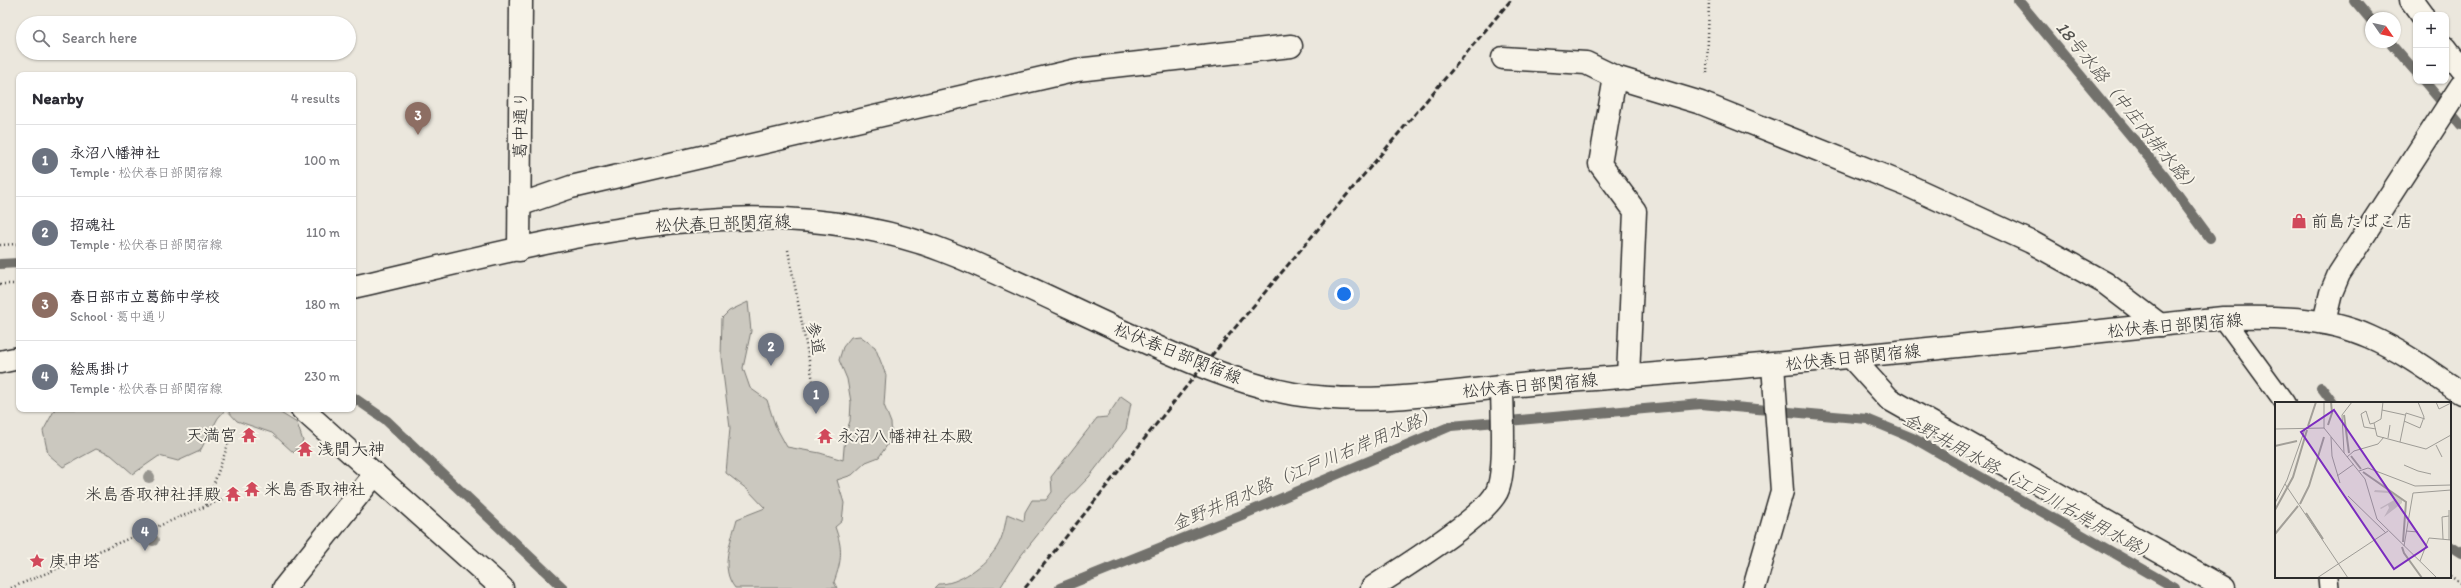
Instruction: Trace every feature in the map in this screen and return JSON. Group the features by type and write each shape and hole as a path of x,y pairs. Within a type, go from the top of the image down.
{"street":[{"name":"葛中通り","path":"519,250 521,0"},
{"path":"2411,0 2420,12"},
{"path":"519,205 571,187 1077,70 1291,46"},
{"path":"2449,52 2461,68"},
{"path":"1503,58 1586,63 1615,77 1701,103 1909,186 2031,242 2104,284 2160,325"},
{"path":"1615,77 1600,164 1635,211 1628,377"},
{"path":"2324,322 2331,293 2339,274 2461,86"},
{"name":"松伏春日部関宿線","path":"356,286 606,231 680,222 762,218 835,223 896,235 953,255 1202,367 1246,382 1296,394 1354,398 1410,396 1502,386 1773,365 2223,318 2288,318 2324,322 2370,337 2415,362 2461,393"},
{"path":"1851,357 1889,399 2224,588"},
{"path":"0,362 16,359"},
{"path":"1754,588 1782,491 1773,365"},
{"path":"1372,588 1465,525 1493,499 1498,490 1501,472 1502,386"},
{"path":"305,412 502,588"},
{"path":"284,588 375,474"}],"lane":[{"path":"2223,318 2284,402"},
{"path":"2328,578 2329,588"}],"path":[{"path":"1701,103 1706,85 1710,0"},
{"path":"0,245 16,244"},
{"name":"参道","path":"787,247 813,381"},
{"path":"0,284 16,284"},
{"path":"206,506 232,434"},
{"path":"12,588 223,499"},
{"path":"2451,577 2461,583"}],"shaded area":[{"path":"748,302 751,331 743,368 750,388 767,400 775,425 787,447 820,453 843,460 845,436 850,421 851,402 847,379 839,360 843,347 851,337 860,336 875,347 886,375 884,405 891,423 892,438 879,457 866,462 852,475 837,480 844,503 842,521 835,527 840,548 839,567 834,582 837,588 735,588 730,580 727,563 728,554 737,519 765,508 748,490 726,473 730,428 721,357 722,318 729,311"},
{"path":"1121,396 1131,403 1126,429 1089,477 1059,508 1019,558 1000,588 934,588 938,584 954,581 971,573 986,561 999,543 1004,531 1007,514 1024,521 1025,512 1032,500 1046,500 1052,492 1051,477 1097,418 1107,417"},
{"path":"53,412 223,412 218,418 200,451 178,461 159,456 133,474 111,455 96,449 63,467 48,454 43,431"},
{"path":"229,412 279,412 297,423 303,441 294,453 272,433 237,421"}],"waterway":[{"name":"18号水路（中庄内排水路）","path":"2018,0 2165,177 2210,238"},
{"path":"2354,0 2365,13"},
{"path":"2395,48 2413,69"},
{"path":"2427,84 2461,125"},
{"name":"金野井用水路（江戸川右岸用水路）","path":"0,264 16,263"},
{"name":"18号水路（中庄内排水路）","path":"2321,387 2332,402"},
{"name":"金野井用水路（江戸川右岸用水路）","path":"356,399 386,420 563,588"},
{"name":"金野井用水路（江戸川右岸用水路）","path":"1060,588 1244,514 1451,426 1701,404 1867,419 1913,438 2175,588"},
{"name":"18号水路（中庄内排水路）","path":"2451,547 2461,553"}],"railway":[{"path":"1025,588 1202,367 1511,0"}],"place":[{"name":"春日部市立葛飾中学校","path":"418,135"},
{"name":"前島たばこ店","path":"2299,221"},
{"name":"招魂社","path":"771,366"},
{"name":"永沼八幡神社","path":"816,414"},
{"name":"天満宮","path":"249,435"},
{"name":"永沼八幡神社本殿","path":"825,436"},
{"name":"浅間大神","path":"305,449"},
{"name":"米島香取神社","path":"252,489"},
{"name":"米島香取神社拝殿","path":"233,494"},
{"name":"絵馬掛け","path":"145,551"},
{"name":"庚申塔","path":"37,561"}]}
